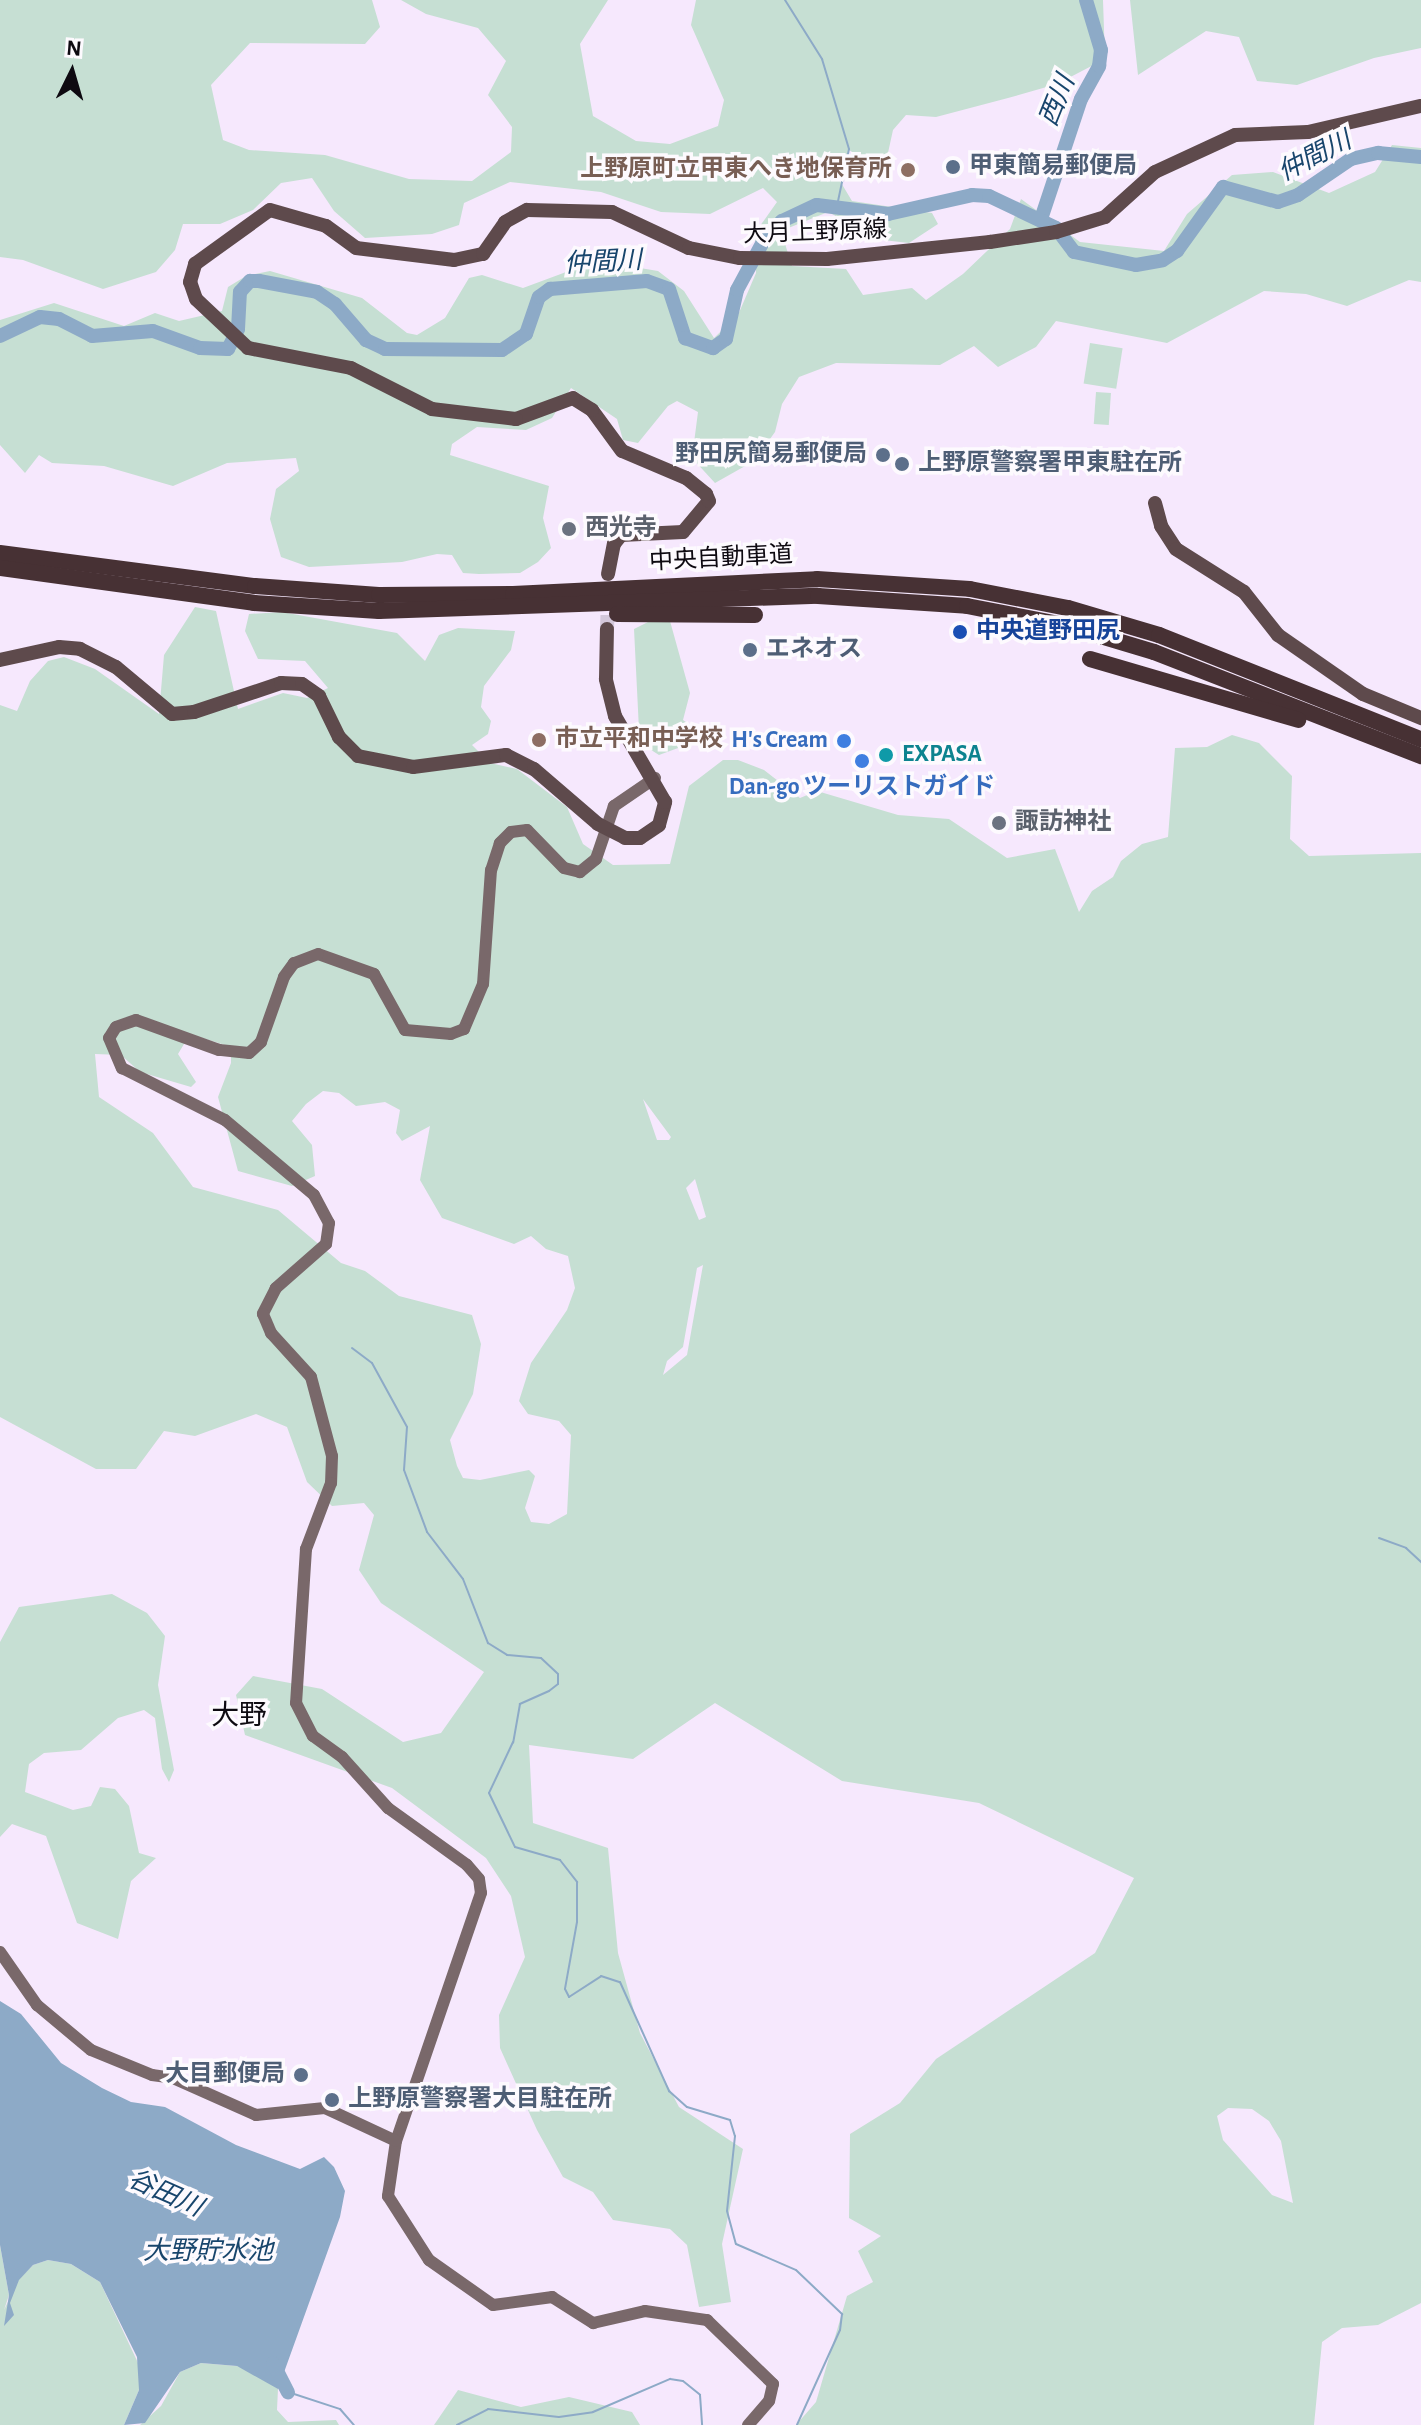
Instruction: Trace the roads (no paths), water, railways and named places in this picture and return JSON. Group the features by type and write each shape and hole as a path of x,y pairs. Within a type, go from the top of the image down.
{"highway":[{"name":"中央自動車道","path":"0,553 255,586 379,595 513,594 817,579 970,589 1068,608 1159,635 1421,739"},
{"name":"中央自動車道","path":"0,568 254,603 443,612 818,596 967,606 1064,625 1154,652 1416,754"},
{"path":"443,612 755,615"},
{"path":"1090,659 1416,754"}],"main road":[{"name":"大月上野原線","path":"608,574 614,544 621,535 683,532 709,501 686,478 616,446 585,403 561,399 516,419 432,409 351,368 248,348 226,332 196,299 191,274 199,258 270,210 326,226 356,248 454,260 483,254 505,222 521,212 593,210 625,216 689,248 740,258 787,260 1032,236 1091,223 1121,206 1165,166 1235,135 1308,132 1421,106"},
{"path":"1155,503 1161,526 1176,549 1244,592 1278,635 1363,694 1421,718"},
{"path":"0,660 59,647 80,649 116,667 172,714 194,712 281,683 302,684 319,696 339,737 358,756 413,767 506,755 534,769 598,824 625,838 640,838 655,831 665,812 655,778 626,742 615,716 606,679 607,629"},
{"path":"655,778 614,806 596,859 580,872 564,868 527,830 511,832 500,843 491,870 483,984 464,1029 451,1034 405,1030 374,974 318,954 294,963 284,977 261,1042 249,1053 219,1050 136,1020 116,1027 109,1038 122,1068 225,1120 314,1195 329,1223 326,1244 276,1288 263,1314 271,1333 311,1377 332,1456 331,1483 306,1549 296,1703 313,1736 342,1757 388,1808 467,1865 479,1879 481,1893 396,2141 388,2196 429,2260 446,2276 493,2305 552,2297 593,2323 645,2311 707,2320 773,2384 769,2401 748,2425"},
{"path":"0,1952 52,2020 91,2050 152,2075 173,2078 256,2115 325,2108 396,2141"}],"water":[{"name":"大野貯水池","path":"0,2001 21,2014 61,2063 102,2088 131,2102 165,2107 236,2145 300,2169 324,2157 334,2167 345,2191 340,2217 278,2389 237,2366 201,2363 180,2372 145,2423 124,2425 139,2390 137,2357 100,2282 71,2264 48,2260 33,2265 19,2280 10,2303 14,2315 4,2326 9,2295 0,2245"}],"waterway":[{"path":"785,0 822,59 849,149 837,206"},
{"name":"西川","path":"1041,219 1081,99 1099,66 1101,50 1086,0"},
{"name":"仲間川","path":"0,336 40,317 59,319 92,336 153,331 200,348 228,349 238,329 240,292 250,281 259,281 317,292 335,304 366,340 385,349 502,350 526,334 539,297 550,289 647,281 669,289 685,338 713,348 726,339 737,290 764,240 782,221 817,205 888,214 972,195 989,196 1056,228 1074,252 1136,265 1163,260 1177,251 1223,187 1278,202 1298,195 1351,159 1378,153 1421,157"},
{"path":"352,1348 372,1363 407,1427 404,1470 427,1532 463,1579 488,1643 507,1655 541,1658 558,1674 558,1684 520,1704 513,1742 489,1793 515,1847 560,1860 577,1882 577,1922 565,1989 569,1997 601,1976 620,1982 669,2091 687,2107 730,2120 735,2136 727,2211 736,2244 796,2270 842,2314 840,2330 797,2425"},
{"path":"1379,1538 1406,1548 1421,1562"},
{"name":"谷田川","path":"273,2363 288,2392"},
{"name":"谷田川","path":"457,2425 488,2409 559,2417 593,2412 670,2379 683,2381 700,2395 702,2425"},
{"name":"谷田川","path":"288,2392 340,2409 354,2425"}],"tunnel":[{"path":"607,629 608,594"}],"place":[{"name":"甲東簡易郵便局","path":"953,167"},
{"name":"上野原町立甲東へき地保育所","path":"908,170"},
{"name":"野田尻簡易郵便局","path":"883,455"},
{"name":"上野原警察署甲東駐在所","path":"902,464"},
{"name":"西光寺","path":"569,529"},
{"name":"中央道野田尻","path":"960,632"},
{"name":"エネオス","path":"750,650"},
{"name":"市立平和中学校","path":"539,740"},
{"name":"H's Cream","path":"844,741"},
{"name":"EXPASA","path":"886,755"},
{"name":"Dan-go ツーリストガイド","path":"862,761"},
{"name":"諏訪神社","path":"999,823"},
{"name":"大目郵便局","path":"301,2075"},
{"name":"上野原警察署大目駐在所","path":"332,2100"}],"district":[{"name":"大野","path":"239,1716"}]}
